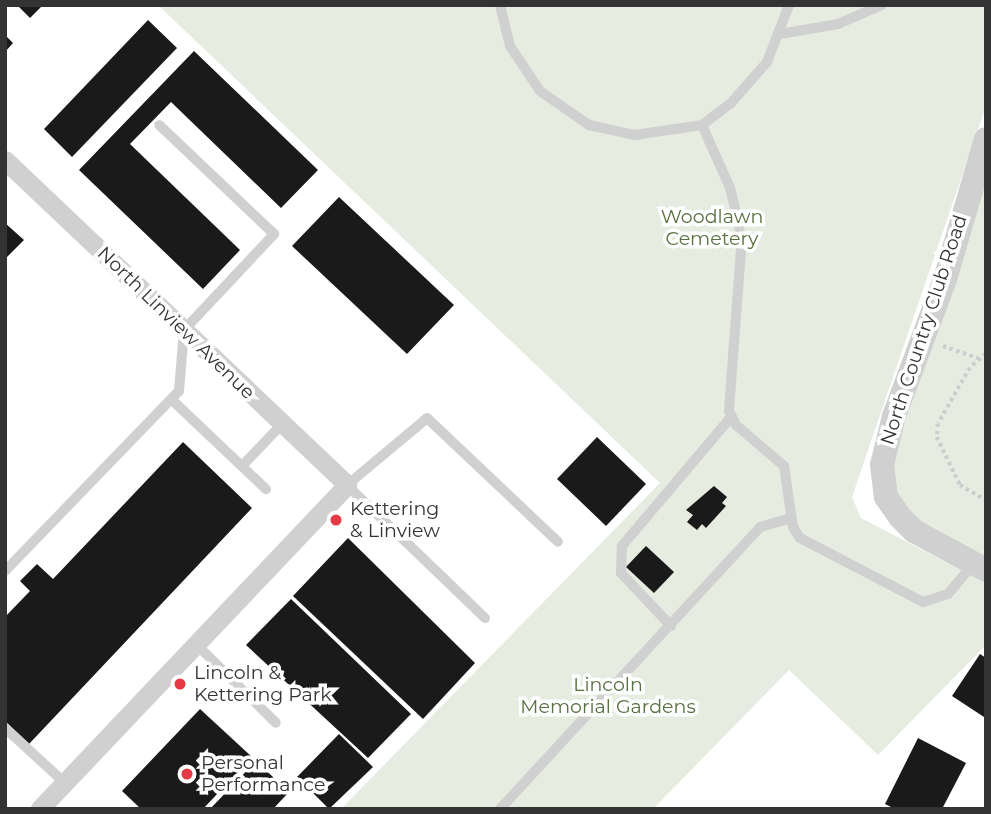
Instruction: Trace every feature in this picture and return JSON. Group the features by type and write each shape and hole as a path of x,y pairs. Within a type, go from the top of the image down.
{"street":[{"name":"North Country Club Road","path":"979,567 914,531 886,497 882,464 894,416 923,338 986,139"},
{"name":"North Linview Avenue","path":"7,165 346,485"},
{"path":"40,809 346,485"}],"lane":[{"path":"500,5 510,46 524,73 566,113 589,125 635,135 702,125 754,80 780,34 789,5"},
{"path":"780,34 838,24 882,5"},
{"path":"5,571 179,391 184,330 275,234 159,125"},
{"path":"671,626 621,573 622,546 730,418 729,386 741,250 730,188 702,125"},
{"path":"171,399 266,489"},
{"path":"485,618 346,485 427,418 558,542"},
{"path":"730,418 784,466 791,518 800,538 923,602 947,594 979,567"},
{"path":"242,466 282,424"},
{"path":"500,809 760,527 791,518"},
{"path":"196,644 276,723"},
{"path":"5,728 65,783"}],"path":[{"path":"923,338 978,358"},
{"path":"986,354 978,358 938,424 937,437 960,485 986,500"}],"green space":[{"name":"Woodlawn Cemetery","path":"158,5 986,5 986,106 852,497 861,518 986,583 986,645 878,755 789,670 653,809 341,809 660,483"},
{"path":"986,139 986,570 914,531 882,485"}],"building":[{"path":"17,5 43,5 30,18"},
{"path":"148,20 177,48 72,157 44,129"},
{"path":"5,35 13,43 5,52"},
{"path":"194,51 318,170 281,208 171,102 130,144 240,250 203,289 79,170"},
{"path":"339,197 454,305 407,354 292,246"},
{"path":"5,223 24,240 5,259"},
{"path":"597,437 646,484 606,526 557,479"},
{"path":"183,442 252,508 29,744 5,721 5,617 30,591 20,581 37,564 53,579"},
{"path":"714,486 727,497 722,503 726,506 706,528 702,524 697,530 687,522 693,515 686,510"},
{"path":"348,538 475,663 423,719 293,596"},
{"path":"646,546 674,572 654,593 626,567"},
{"path":"291,599 411,714 368,758 246,645"},
{"path":"980,654 986,658 984,717 952,696"},
{"name":"Personal Performance","path":"200,709 252,757 203,809 141,809 122,791"},
{"path":"339,734 373,767 329,809 297,777"},
{"path":"918,738 966,763 942,809 895,809 885,804"},
{"path":"256,761 289,792 273,809 210,809"}],"place":[{"name":"Kettering & Linview","path":"336,520"},
{"name":"Lincoln & Kettering Park","path":"180,684"},
{"name":"Personal Performance","path":"187,774"}],"park label":[{"name":"Lincoln Memorial Gardens","path":"608,696"}]}
